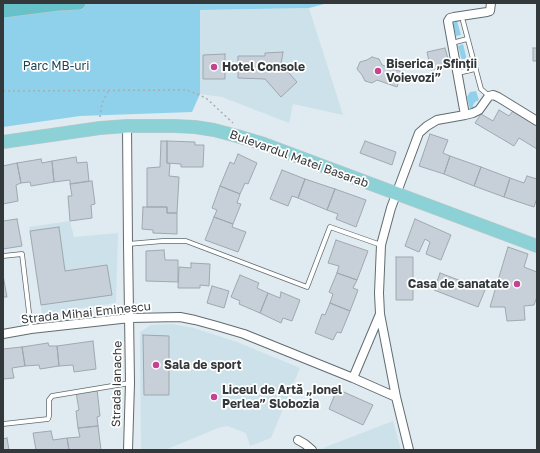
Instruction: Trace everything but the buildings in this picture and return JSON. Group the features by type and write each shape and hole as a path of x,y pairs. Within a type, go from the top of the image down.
{"highway":[{"path":"3,11 58,4 79,3"}],"main road":[{"name":"Bulevardul Matei Basarab","path":"3,142 100,128 127,126 174,126 214,130 271,147 537,246"}],"street":[{"path":"465,115 448,21 450,18 490,11 490,3"},
{"path":"409,450 396,397 380,314 379,293 381,245 391,208 419,133 436,120 465,115 479,110 489,96 493,95 537,121"},
{"name":"Strada Ianache","path":"127,126 130,318 128,450"},
{"path":"352,378 380,314"},
{"name":"Strada Mihai Eminescu","path":"3,334 31,329 130,318 180,317 217,326 251,337 396,397"},
{"path":"298,440 312,450"}],"lane":[{"path":"463,21 481,89 489,96"},
{"path":"451,43 467,39"},
{"path":"458,73 475,69"},
{"path":"128,244 163,241 186,242 307,287 330,226 381,245"},
{"path":"3,256 22,254 31,329"},
{"path":"3,424 48,419 50,400 52,396 130,383"}],"path":[{"path":"100,128 99,119 102,103 109,90"},
{"path":"3,91 187,90 206,98 235,125 237,136"}],"shaded area":[{"path":"309,8 343,115 293,104 289,123 222,97 200,94 200,10"},
{"path":"70,221 74,237 118,233 116,303 42,314 29,227"},
{"name":"Liceul de Artă „Ionel Perlea” Slobozia","path":"172,324 194,328 237,342 300,368 271,438 250,446 246,433 227,426 218,428 165,450 141,450 140,332 151,325"},
{"path":"393,421 401,450 325,450 323,448"}],"green space":[{"name":"Parc MB-uri","path":"3,3 328,3 309,8 200,10 200,94 192,112 80,116 3,127"},
{"path":"457,21 461,35 456,36 453,22"},
{"path":"463,44 468,64 463,65 458,46"},
{"path":"476,91 479,100 473,105 474,109 470,110 467,97 470,92"}],"place":[{"name":"Hotel Console","path":"214,67"},
{"name":"Biserica „Sfinții Voievozi”","path":"378,71"},
{"name":"Casa de sanatate","path":"517,284"},
{"name":"Sala de sport","path":"156,365"},
{"name":"Liceul de Artă „Ionel Perlea” Slobozia","path":"214,397"}]}
